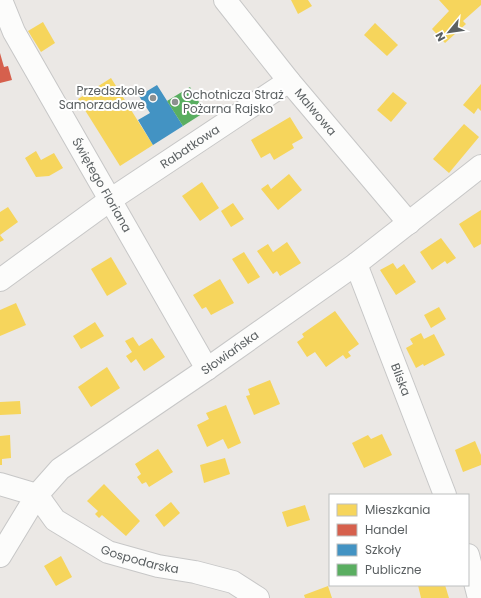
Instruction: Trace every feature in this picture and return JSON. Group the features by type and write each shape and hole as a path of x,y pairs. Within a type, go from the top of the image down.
{"street":[{"name":"Świętego Floriana","path":"0,0 14,32 207,369"},
{"name":"Malwowa","path":"224,0 289,81 409,222"},
{"name":"Rabatkowa","path":"0,280 110,200 289,81"},
{"name":"Słowiańska","path":"0,556 37,496 60,469 207,369 356,264 481,166"},
{"name":"Bliska","path":"356,264 445,494"},
{"path":"0,484 37,496"},
{"name":"Gospodarska","path":"37,496 55,520 108,552 158,566 195,572 233,582 258,598"},
{"path":"469,559 479,598"}],"building: Mieszkania":[{"path":"291,0 308,0 312,6 298,14"},
{"path":"439,0 481,0 481,5 463,21 466,24 445,43 432,29 449,11"},
{"path":"43,22 55,43 41,52 28,31"},
{"path":"375,23 398,45 387,56 364,35"},
{"path":"111,78 153,145 120,166 78,99"},
{"path":"481,84 481,111 478,108 474,114 463,105"},
{"path":"393,92 407,103 391,122 377,110"},
{"path":"290,117 303,138 292,144 294,148 274,160 270,153 261,158 251,140"},
{"path":"464,124 479,137 449,173 433,159"},
{"path":"36,151 41,160 54,153 63,168 49,176 36,177 25,158"},
{"path":"289,174 302,190 278,210 261,189 268,184 271,189"},
{"path":"202,182 219,208 200,221 182,196"},
{"path":"233,203 244,219 231,227 221,211"},
{"path":"8,207 18,222 0,235 0,212"},
{"path":"481,210 481,244 474,248 459,224"},
{"path":"0,235 4,240 0,242"},
{"path":"441,238 456,258 447,264 445,261 432,270 420,252"},
{"path":"287,242 301,263 280,276 277,271 273,274 257,251 268,244 273,252"},
{"path":"244,252 260,277 248,284 232,259"},
{"path":"111,257 127,284 107,296 91,269"},
{"path":"393,263 397,269 404,264 416,282 396,295 380,270"},
{"path":"220,279 234,303 211,315 206,307 202,309 193,295"},
{"path":"16,303 26,325 0,336 0,310"},
{"path":"439,307 446,319 431,328 424,315"},
{"path":"335,311 359,344 348,352 351,356 346,359 343,355 326,367 315,352 307,357 297,342 304,337 302,334"},
{"path":"95,322 104,336 81,349 73,336"},
{"path":"421,333 424,339 434,334 445,355 424,366 423,364 416,368 406,348 413,344 410,339"},
{"path":"133,337 139,346 152,338 165,357 144,371 136,359 131,363 126,356 132,352 125,341"},
{"path":"107,367 120,388 91,407 78,387"},
{"path":"270,380 280,404 254,415 246,396 250,395 248,389"},
{"path":"20,401 21,414 0,415 0,402"},
{"path":"226,405 241,443 228,449 223,439 207,447 197,425 209,419 206,413"},
{"path":"382,434 392,455 364,468 352,443 368,435 371,439"},
{"path":"10,435 11,458 2,459 2,465 0,465 0,436"},
{"path":"475,441 481,455 481,465 463,472 455,450"},
{"path":"158,449 173,472 149,487 146,482 142,484 137,477 141,474 135,464"},
{"path":"225,458 230,474 204,483 200,465"},
{"path":"104,484 140,521 126,536 102,515 99,518 95,514 98,511 87,501"},
{"path":"171,502 180,513 164,527 155,515"},
{"path":"305,505 310,520 287,527 282,512"},
{"path":"61,556 72,577 56,586 44,566"},
{"path":"328,586 332,598 305,598 304,595"},
{"path":"418,586 445,586 449,598 421,598"}],"building: Handel":[{"path":"0,53 4,67 8,66 12,80 0,83"}],"building: Szkoły":[{"path":"157,85 183,126 153,145 138,120 150,113 139,96"}],"building: Publiczne":[{"path":"190,87 205,112 183,126 167,101"}],"place":[{"name":"Przedszkole Samorzadowe","path":"153,98"},
{"name":"Ochotnicza Straż Pożarna Rajsko","path":"175,102"}]}
